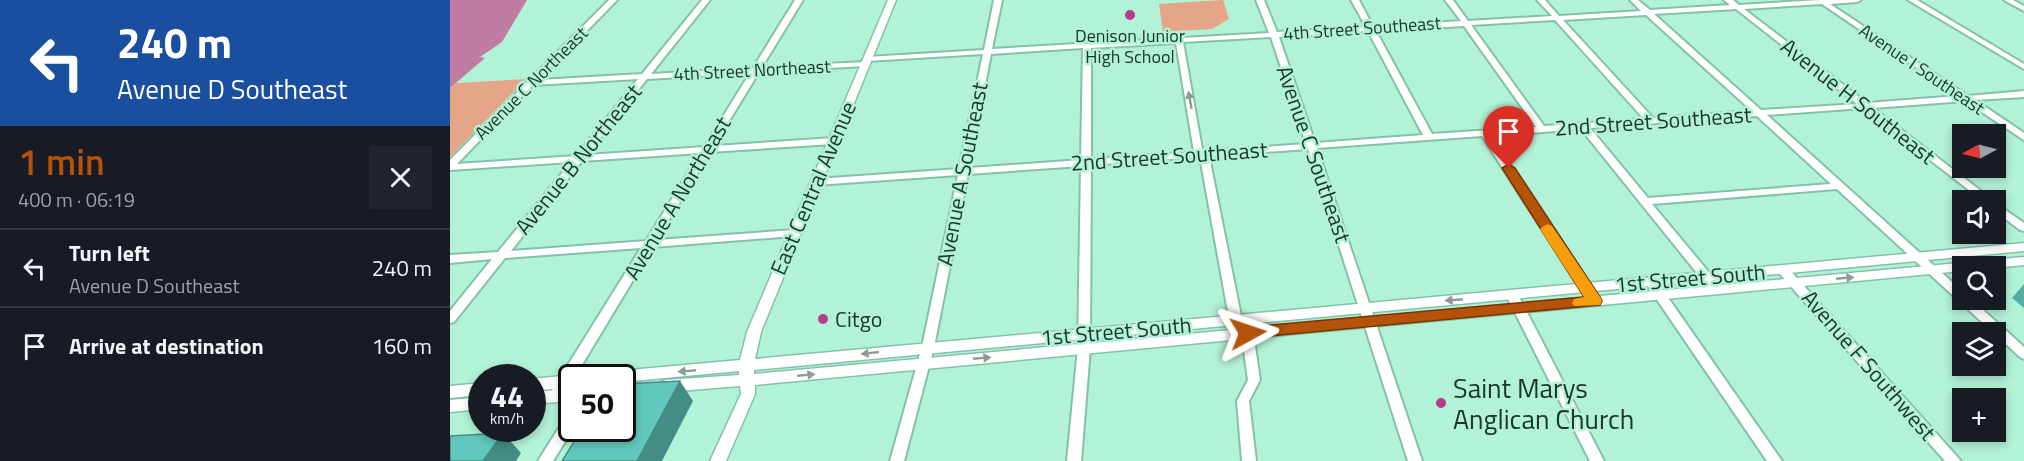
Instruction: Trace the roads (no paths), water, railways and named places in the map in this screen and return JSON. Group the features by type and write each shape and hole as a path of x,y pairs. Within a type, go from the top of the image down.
{"main road":[{"name":"East Central Avenue","path":"718,461 748,394 747,373 754,332 892,0"},
{"name":"1st Street South","path":"747,373 923,364 1084,348 1366,308 2024,248"},
{"name":"1st Street South","path":"747,373 928,347 1084,334 1371,322 2024,261"},
{"path":"636,377 747,373"},
{"path":"636,388 747,373"},
{"path":"450,392 468,390"},
{"path":"450,406 468,404"}],"street":[{"name":"Avenue C Northeast","path":"450,166 613,0"},
{"name":"Avenue B Northeast","path":"450,319 706,0"},
{"name":"Avenue A Northeast","path":"580,364 649,244 799,0"},
{"name":"Avenue A Southeast","path":"897,461 928,347 998,0"},
{"name":"Avenue C Southeast","path":"1260,0 1371,322 1415,461"},
{"path":"1355,0 1429,137"},
{"path":"1449,0 1541,128"},
{"path":"1540,0 1651,121"},
{"path":"1634,0 1952,287"},
{"name":"Avenue H Southeast","path":"1728,0 1975,190"},
{"name":"4th Street Southeast","path":"866,62 986,52 1556,16 1857,0"},
{"path":"1912,0 2024,67"},
{"path":"2007,0 2024,9"},
{"name":"Avenue I Southeast","path":"1822,1 2024,137"},
{"path":"1179,40 1198,151 1204,153 1254,380 1243,401 1249,461"},
{"path":"1074,461 1084,348 1087,46"},
{"name":"4th Street Northeast","path":"531,83 866,62"},
{"name":"2nd Street Southeast","path":"816,182 2024,94"},
{"path":"1583,125 1717,290"},
{"path":"1485,133 1594,301"},
{"path":"450,166 833,141"},
{"path":"1647,201 1841,186"},
{"path":"2006,214 2024,228"},
{"path":"450,259 794,233"},
{"name":"Avenue F Southwest","path":"1783,270 1954,461"},
{"path":"1651,282 1775,461"},
{"path":"1512,295 1597,461"},
{"path":"1977,310 2024,354"},
{"path":"545,461 558,441"}],"place":[{"name":"Denison Junior High School","path":"1130,15"},
{"name":"Citgo","path":"823,319"},
{"name":"Saint Marys Anglican Church","path":"1441,403"}]}
